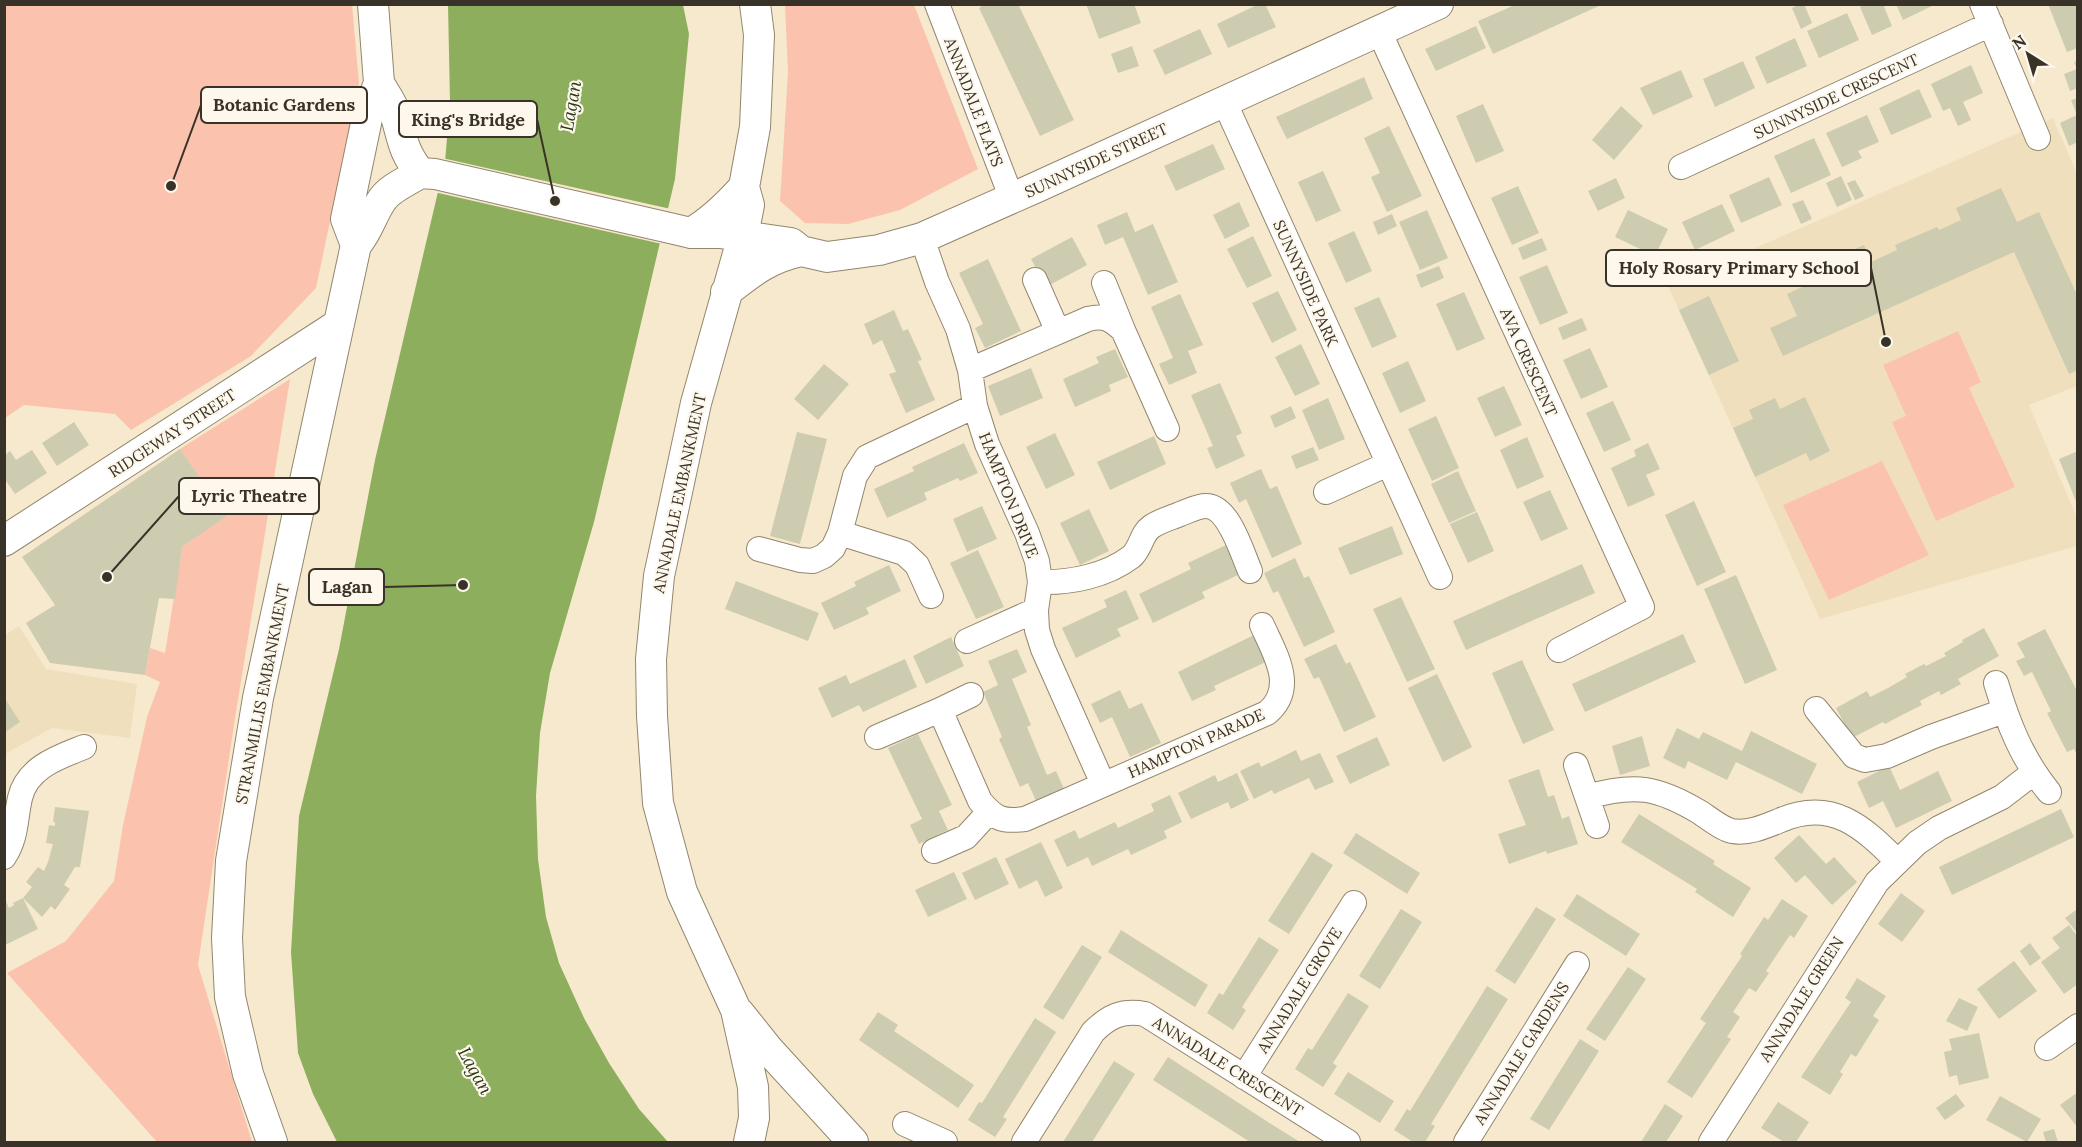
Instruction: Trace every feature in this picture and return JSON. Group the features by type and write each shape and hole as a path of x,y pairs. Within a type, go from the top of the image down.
{"street":[{"path":"373,4 379,83 394,110 402,144 409,159 428,174"},
{"name":"ANNADALE EMBANKMENT","path":"749,1143 754,1118 753,1087 736,1010 682,892 658,803 652,717 651,659 659,576 696,403 743,236 749,205 744,187 755,127 759,35 755,4"},
{"name":"ANNADALE FLATS","path":"937,4 1012,199"},
{"name":"SUNNYSIDE STREET","path":"428,174 682,231 720,233 791,243 801,251 827,257 879,250 921,238 1012,199 1438,4"},
{"name":"SUNNYSIDE CRESCENT","path":"1681,167 1986,14 2038,138"},
{"name":"AVA CRESCENT","path":"1379,31 1642,607 1559,650"},
{"path":"356,245 346,219 369,109 379,83"},
{"name":"SUNNYSIDE PARK","path":"1224,101 1440,578"},
{"name":"STRANMILLIS EMBANKMENT","path":"272,1143 248,1074 230,997 227,938 231,861 258,698 356,245 363,238 382,199 390,192 428,174"},
{"path":"682,231 705,225 744,187"},
{"path":"682,231 712,254 726,292 766,262 781,255 801,251"},
{"name":"HAMPTON DRIVE","path":"921,238 958,329 970,370 975,406 987,444 1027,533 1037,561 1040,582 1036,610 1037,630 1043,649 1103,784"},
{"path":"1035,280 1058,332"},
{"path":"1104,283 1167,429"},
{"path":"970,370 1088,319 1100,316 1112,321 1123,330"},
{"name":"RIDGEWAY STREET","path":"4,540 339,324"},
{"path":"759,549 800,560 813,561 824,556 833,548 840,533 855,476 867,458 975,406"},
{"path":"1326,492 1388,464"},
{"path":"1040,582 1059,583 1082,579 1111,567 1132,556 1150,527 1196,507 1209,506 1219,510 1227,518 1250,571"},
{"path":"840,533 904,553 917,565 931,596"},
{"path":"967,640 1036,610"},
{"name":"HAMPTON PARADE","path":"1103,784 1267,713 1275,706 1282,694 1282,678 1262,626"},
{"path":"1816,709 1854,756 1865,760 1887,756 1931,737 2004,711 1996,683"},
{"path":"877,737 971,695"},
{"path":"940,710 980,801 999,819 1012,821 1025,819 1103,784"},
{"name":"ANNADALE GREEN","path":"1711,1143 1861,903 1877,882 1917,843 1939,828 2002,797 2041,782 2023,755 2004,711"},
{"path":"4,857 12,844 20,797 26,783 35,771 58,757 84,747"},
{"path":"1576,765 1597,826"},
{"path":"1587,797 1629,789 1649,789 1669,795 1729,831 1743,832 1807,812 1825,812 1862,828 1898,861"},
{"path":"934,851 966,837 989,812"},
{"name":"ANNADALE GROVE","path":"1244,1077 1354,903"},
{"name":"ANNADALE GARDENS","path":"1466,1143 1577,964"},
{"name":"ANNADALE EMBANKMENT","path":"736,1010 853,1143"},
{"name":"ANNADALE CRESCENT","path":"1024,1143 1093,1032 1105,1020 1120,1013 1132,1012 1145,1014 1340,1140"},
{"path":"2047,1048 2078,1026"},
{"path":"905,1124 945,1143"}],"shaded area":[{"path":"352,4 359,84 316,288 251,356 131,430 115,414 24,405 5,418 4,5"},
{"path":"785,5 914,5 978,169 900,210 848,224 805,223 780,201 788,72"},
{"path":"2053,118 2077,174 2077,386 2029,405 2077,518 2077,546 1820,619 1668,286"},
{"path":"1958,331 1981,382 1969,388 2015,487 1936,521 1892,422 1906,416 1883,365"},
{"path":"290,379 198,965 252,1142 157,1142 7,973 66,941 114,881 123,825 147,717 160,682 145,675 150,648 165,653 182,547 226,516 180,449"},
{"path":"1882,461 1929,555 1829,600 1783,505"},
{"path":"19,626 46,669 137,684 130,738 52,728 5,754 5,635"}],"water":[{"name":"Lagan","path":"448,5 683,5 689,34 675,179 594,522 550,673 540,733 536,796 538,859 546,917 559,963 584,1018 609,1063 639,1109 668,1142 337,1142 313,1094 298,1053 291,952 299,816 339,649 375,460 445,162 450,102"}],"pier":[{"path":"442,158 671,209 662,244 434,192"}],"building":[{"path":"985,4 1018,4 1074,120 1040,136 979,8"},
{"path":"1086,4 1134,4 1141,23 1099,39"},
{"path":"1259,4 1265,4 1276,27 1228,48 1217,24"},
{"path":"1804,4 1812,23 1801,29 1792,8"},
{"path":"1866,4 1883,4 1892,26 1872,35 1860,7"},
{"path":"1896,4 1936,4 1903,20"},
{"path":"2048,4 2075,4 2078,11 2078,48 2067,52"},
{"path":"1515,5 1601,5 1493,54 1478,21"},
{"path":"1847,13 1859,40 1819,58 1807,31"},
{"path":"1476,26 1486,48 1436,71 1425,49"},
{"path":"1200,29 1212,54 1165,75 1153,50"},
{"path":"1795,38 1807,66 1767,84 1755,57"},
{"path":"1132,46 1139,66 1118,73 1111,54"},
{"path":"1743,61 1755,88 1715,107 1703,79"},
{"path":"2078,61 2078,88 2070,91 2064,74 2077,69 2074,62"},
{"path":"1971,65 1983,93 1963,102 1971,120 1958,126 1950,108 1943,111 1931,84"},
{"path":"1681,70 1693,97 1653,115 1640,88"},
{"path":"1364,77 1373,99 1287,139 1276,117"},
{"path":"1919,89 1932,117 1891,135 1879,108"},
{"path":"2078,98 2078,142 2069,146 2060,123 2077,115 2071,100"},
{"path":"1483,104 1504,151 1476,163 1456,116"},
{"path":"1621,106 1643,126 1614,160 1592,140"},
{"path":"1867,115 1879,142 1858,151 1862,158 1842,167 1826,133"},
{"path":"1389,126 1422,196 1387,212 1371,177 1380,173 1364,138"},
{"path":"1814,138 1831,175 1791,193 1774,156"},
{"path":"1213,144 1225,169 1176,191 1164,166"},
{"path":"1323,171 1341,211 1316,222 1298,182"},
{"path":"1841,176 1852,200 1837,207 1826,183"},
{"path":"1769,177 1782,205 1741,223 1729,195"},
{"path":"1616,178 1625,198 1598,211 1588,191"},
{"path":"1855,180 1864,196 1855,200 1847,183"},
{"path":"1518,186 1539,233 1512,245 1491,198"},
{"path":"2001,188 2017,222 2039,212 2078,297 2078,370 2069,374 2014,252 1783,356 1770,328 1797,316 1787,294 1839,270 1834,258 1864,245 1871,262 1897,250 1895,245 1937,227 1939,230 1961,220 1956,208"},
{"path":"1803,200 1812,219 1801,224 1792,204"},
{"path":"1239,202 1250,226 1225,239 1213,215"},
{"path":"1722,204 1735,231 1695,250 1682,222"},
{"path":"1427,210 1448,258 1420,270 1399,222"},
{"path":"1628,210 1668,229 1655,256 1615,237"},
{"path":"1127,212 1135,232 1153,224 1178,282 1148,295 1123,237 1105,245 1097,225"},
{"path":"1392,214 1397,226 1378,235 1373,222"},
{"path":"1354,231 1372,271 1346,283 1328,243"},
{"path":"1253,236 1272,276 1247,288 1227,249"},
{"path":"1072,237 1087,265 1046,287 1031,259"},
{"path":"1542,238 1547,250 1523,260 1518,248"},
{"path":"988,259 1021,331 985,348 975,328 983,324 959,273"},
{"path":"1547,265 1568,313 1540,325 1519,277"},
{"path":"1439,266 1444,278 1421,288 1416,275"},
{"path":"1278,291 1297,330 1272,343 1252,303"},
{"path":"1464,292 1485,339 1457,351 1436,304"},
{"path":"1180,294 1203,345 1188,351 1197,373 1169,385 1159,364 1173,358 1151,307"},
{"path":"1709,296 1739,361 1709,375 1679,310"},
{"path":"1379,297 1397,337 1372,348 1354,308"},
{"path":"894,310 903,331 908,329 922,360 918,361 935,400 906,413 889,374 896,372 882,340 873,345 864,324"},
{"path":"1582,318 1587,330 1563,340 1558,328"},
{"path":"1301,344 1320,384 1295,396 1275,357"},
{"path":"1590,348 1608,387 1581,399 1563,360"},
{"path":"1115,349 1128,377 1109,385 1111,391 1075,407 1063,379 1099,363 1096,357"},
{"path":"1408,361 1426,401 1400,413 1382,373"},
{"path":"824,364 849,384 818,420 794,399"},
{"path":"1031,368 1043,398 1000,416 988,386"},
{"path":"1220,383 1242,433 1236,436 1245,456 1216,469 1207,448 1213,446 1191,395"},
{"path":"1504,386 1522,425 1495,437 1477,398"},
{"path":"1805,397 1830,451 1810,461 1806,453 1755,477 1733,428 1753,419 1749,410 1775,398 1780,409"},
{"path":"1328,398 1345,439 1319,450 1302,410"},
{"path":"1613,401 1631,440 1604,452 1586,413"},
{"path":"1291,406 1296,418 1275,428 1270,416"},
{"path":"1436,416 1459,468 1432,481 1408,429"},
{"path":"74,422 89,445 57,466 42,443"},
{"path":"797,432 827,439 800,544 770,536"},
{"path":"1055,433 1075,475 1046,489 1026,447"},
{"path":"1154,436 1166,464 1110,490 1097,462"},
{"path":"1527,437 1544,477 1517,489 1500,450"},
{"path":"964,443 978,473 960,481 958,478 924,493 927,500 887,518 874,489 914,471 912,467"},
{"path":"1648,443 1660,469 1646,475 1655,495 1628,507 1611,468 1636,456 1634,450"},
{"path":"1313,447 1319,460 1296,469 1291,456"},
{"path":"180,449 227,516 182,547 175,599 159,598 145,675 50,663 26,623 55,605 22,557"},
{"path":"32,450 47,473 15,494 4,478 5,455 10,451 16,460"},
{"path":"2078,451 2078,504 2077,504 2059,459"},
{"path":"1261,469 1270,489 1277,486 1302,544 1272,558 1246,499 1239,503 1230,483"},
{"path":"1458,471 1476,511 1449,523 1431,484"},
{"path":"1550,490 1568,529 1541,541 1523,502"},
{"path":"1694,501 1726,572 1697,586 1665,515"},
{"path":"982,506 997,539 967,552 953,519"},
{"path":"1089,509 1109,551 1080,565 1060,523"},
{"path":"1477,512 1494,551 1468,563 1450,524"},
{"path":"1392,526 1403,554 1350,575 1338,548"},
{"path":"1226,545 1240,574 1202,592 1205,598 1153,623 1139,594 1191,569 1188,563"},
{"path":"978,550 1004,607 976,619 950,563"},
{"path":"1295,558 1304,578 1309,576 1335,632 1304,647 1278,591 1273,593 1264,573"},
{"path":"1582,564 1595,593 1466,650 1453,621"},
{"path":"889,565 901,591 866,608 869,614 834,630 821,603 856,586 854,582"},
{"path":"1736,575 1777,670 1745,684 1704,589"},
{"path":"736,581 819,613 808,641 725,609"},
{"path":"1126,590 1139,619 1117,629 1121,636 1076,658 1062,628 1107,607 1104,600"},
{"path":"1401,597 1435,669 1407,682 1373,609"},
{"path":"1984,628 1999,656 1958,679 1961,684 1941,695 1939,691 1920,701 1922,705 1852,738 1836,708 1867,691 1870,697 1888,688 1907,677 1905,674 1946,656 1944,653"},
{"path":"2045,629 2078,693 2076,699 2078,702 2078,757 2074,749 2067,752 2047,713 2051,711 2032,672 2024,676 2016,661 2025,657 2017,643"},
{"path":"1256,634 1268,661 1214,686 1216,690 1192,701 1178,672"},
{"path":"1683,634 1696,662 1585,712 1572,684"},
{"path":"951,637 964,666 926,684 913,656"},
{"path":"1336,644 1346,664 1350,662 1376,717 1344,732 1319,677 1314,679 1304,659"},
{"path":"1017,649 1027,672 1012,679 1031,725 1027,727 1047,775 1056,771 1065,791 1037,803 1028,783 1020,787 999,739 1002,737 983,692 998,685 988,661"},
{"path":"905,659 917,687 863,712 859,705 832,718 818,688 846,675 850,684"},
{"path":"1522,660 1554,730 1523,744 1492,673"},
{"path":"1437,674 1472,747 1443,762 1408,688"},
{"path":"1120,690 1129,709 1142,703 1161,743 1130,757 1112,717 1100,723 1091,704"},
{"path":"4,697 20,722 4,733"},
{"path":"1677,728 1699,739 1703,732 1742,751 1751,731 1817,764 1802,794 1736,762 1727,780 1688,761 1685,769 1663,758"},
{"path":"918,734 952,805 939,811 948,830 919,844 910,825 922,819 888,748"},
{"path":"1642,736 1650,766 1620,775 1612,746"},
{"path":"1377,737 1390,765 1350,784 1336,756"},
{"path":"1296,750 1301,761 1320,753 1334,782 1315,790 1309,778 1274,794 1272,790 1254,799 1240,771 1259,762 1261,767"},
{"path":"1889,766 1900,790 1938,771 1952,801 1896,828 1883,801 1869,808 1857,782"},
{"path":"1539,769 1548,797 1554,795 1562,819 1569,816 1578,844 1547,854 1546,851 1509,864 1498,834 1526,825 1508,780"},
{"path":"1237,773 1249,800 1231,809 1228,802 1191,819 1178,793 1215,775 1218,782"},
{"path":"1170,795 1182,822 1164,831 1167,838 1131,855 1128,849 1092,866 1088,857 1067,867 1054,840 1075,830 1079,839 1115,822 1118,828 1154,811 1151,804"},
{"path":"55,807 89,811 80,867 75,867 64,885 70,889 55,910 51,906 42,917 23,898 32,887 26,882 38,867 44,871 48,862 53,844 46,843 49,825 55,826 53,822"},
{"path":"2061,809 2074,837 1952,895 1939,867"},
{"path":"1639,814 1715,861 1713,864 1751,888 1733,917 1695,892 1697,889 1621,842"},
{"path":"1356,833 1420,873 1407,894 1343,853"},
{"path":"1799,835 1826,864 1834,857 1857,882 1832,905 1805,875 1796,883 1774,858"},
{"path":"1041,842 1063,888 1045,897 1037,880 1019,889 1005,859"},
{"path":"1312,852 1333,865 1289,934 1268,921"},
{"path":"996,857 1009,884 975,900 962,873"},
{"path":"954,872 967,899 928,917 915,890"},
{"path":"1901,893 1925,911 1902,942 1878,924"},
{"path":"1577,894 1640,934 1626,956 1563,916"},
{"path":"23,898 38,929 5,945 5,899 9,908"},
{"path":"1782,899 1808,916 1794,938 1790,935 1766,971 1769,973 1756,992 1749,988 1733,1012 1740,1017 1727,1037 1731,1039 1692,1098 1667,1082 1706,1023 1700,1019 1742,956 1740,954 1764,917 1768,920"},
{"path":"1536,907 1556,919 1515,984 1495,971"},
{"path":"1401,909 1422,922 1380,989 1359,976"},
{"path":"2076,910 2078,912 2078,934 2065,918"},
{"path":"2069,925 2078,937 2078,984 2064,994 2041,962 2060,948 2052,938"},
{"path":"1121,930 1208,985 1195,1007 1108,952"},
{"path":"1259,937 1279,950 1242,1007 1246,1010 1233,1030 1207,1013 1219,993 1223,995"},
{"path":"2030,943 2041,958 2030,966 2020,951"},
{"path":"1082,945 1102,957 1063,1020 1043,1007"},
{"path":"2014,961 2037,991 1999,1019 1977,989"},
{"path":"1628,967 1646,979 1605,1041 1586,1029"},
{"path":"1857,978 1886,996 1873,1016 1879,1020 1856,1057 1851,1054 1840,1072 1843,1074 1830,1095 1801,1077 1851,1002 1845,998"},
{"path":"1487,986 1508,999 1431,1124 1435,1126 1425,1142 1413,1142 1394,1130 1407,1109 1410,1111"},
{"path":"1348,993 1369,1006 1333,1063 1337,1066 1323,1087 1295,1069 1308,1048 1312,1050"},
{"path":"1959,998 1978,1007 1967,1031 1946,1021"},
{"path":"878,1012 898,1025 894,1031 974,1085 958,1108 859,1040"},
{"path":"1035,1018 1056,1032 1003,1117 1007,1119 995,1137 968,1120 979,1102 982,1103"},
{"path":"1979,1033 1989,1078 1959,1085 1957,1075 1949,1077 1944,1052 1952,1050 1949,1039"},
{"path":"1580,1039 1599,1051 1549,1130 1530,1119"},
{"path":"1168,1057 1300,1142 1250,1142 1153,1080"},
{"path":"1114,1061 1135,1074 1092,1142 1063,1142"},
{"path":"1348,1072 1394,1101 1380,1123 1334,1094"},
{"path":"2078,1092 2078,1128 2060,1105"},
{"path":"1956,1094 1965,1106 1945,1120 1936,1108"},
{"path":"2000,1096 2041,1119 2027,1142 1986,1120"},
{"path":"1778,1102 1809,1122 1796,1142 1784,1142 1761,1128"},
{"path":"1665,1104 1683,1116 1666,1142 1641,1142"},
{"path":"2054,1129 2058,1142 2046,1142 2043,1132"}],"place":[{"name":"Botanic Gardens","path":"171,186"},
{"name":"King's Bridge","path":"555,201"},
{"name":"Holy Rosary Primary School","path":"1886,342"},
{"name":"Lyric Theatre","path":"107,577"},
{"name":"Lagan","path":"463,585"}]}
